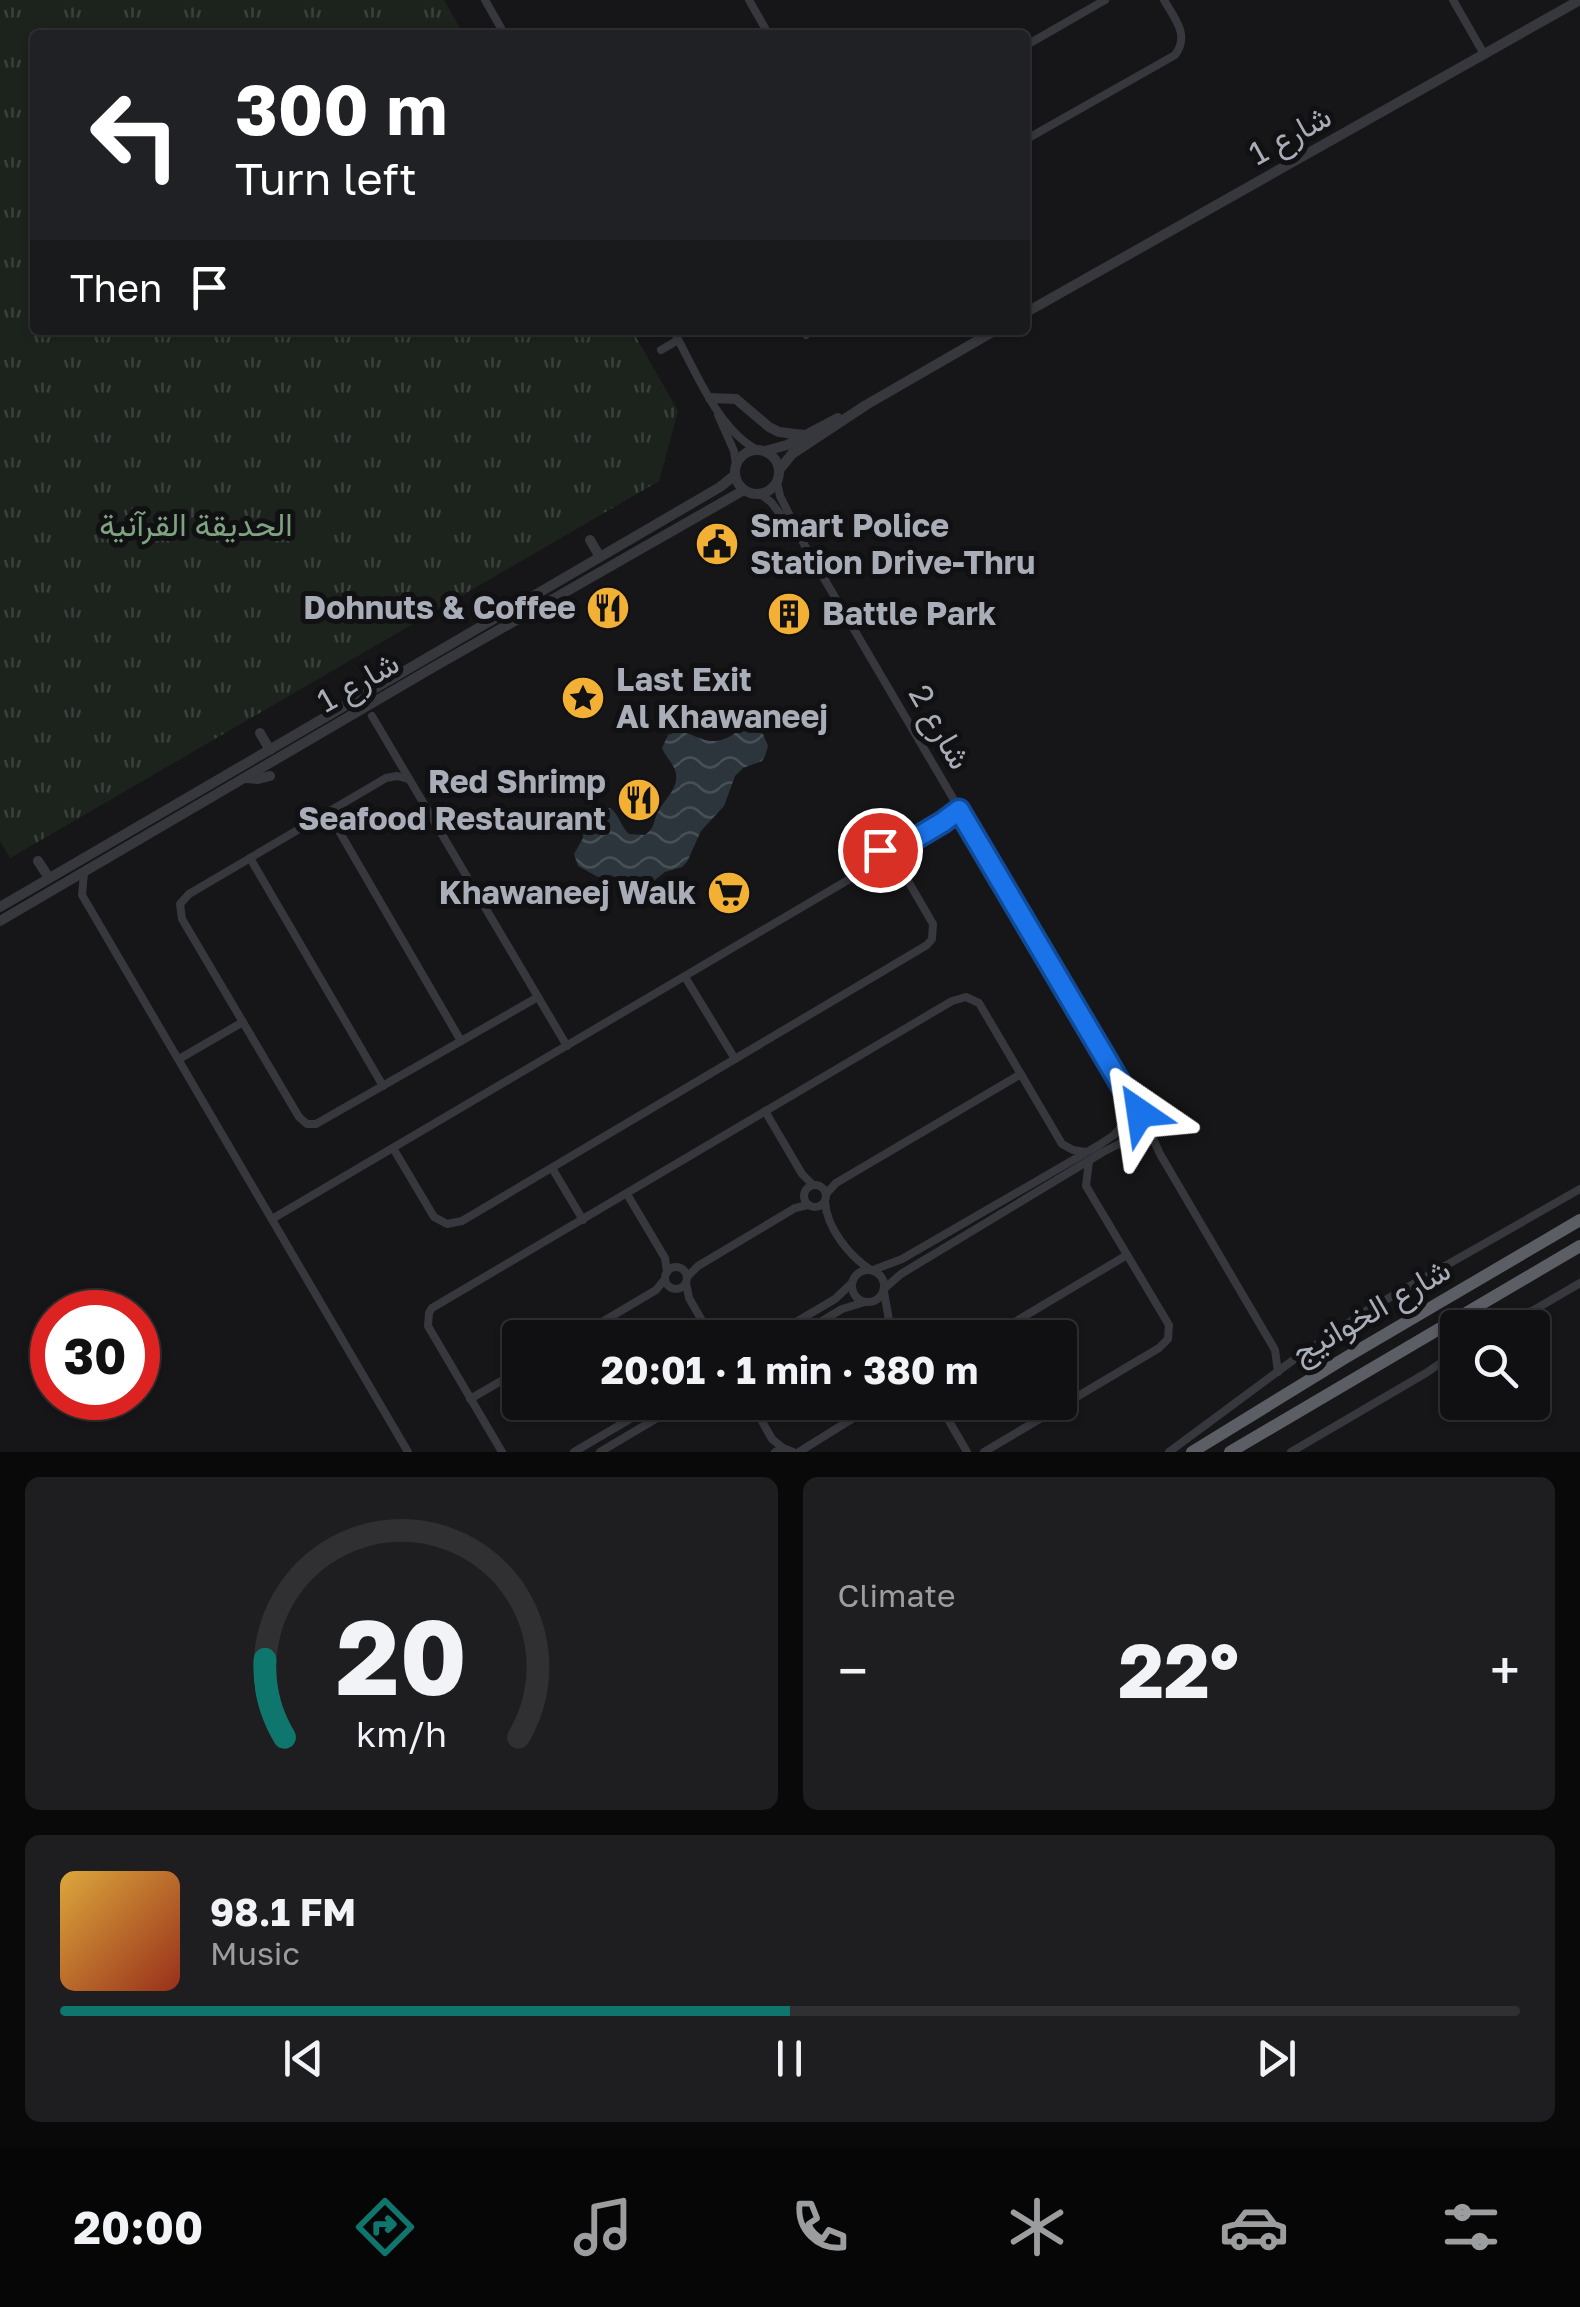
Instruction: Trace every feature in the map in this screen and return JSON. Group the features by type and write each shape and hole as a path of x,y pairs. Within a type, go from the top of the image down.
{"highway":[{"name":"شارع الخوانيج","path":"1192,1452 1580,1220"},
{"name":"شارع الخوانيج","path":"1230,1452 1580,1246"}],"street":[{"path":"485,0 502,30"},
{"path":"749,0 766,30"},
{"path":"1030,43 1105,0"},
{"path":"1030,137 1174,55 1180,48 1182,31 1164,0"},
{"path":"1454,0 1484,54"},
{"name":"شارع 1","path":"1030,310 1580,0"},
{"path":"676,335 734,450 744,490 760,494 770,490 792,454 866,404"},
{"path":"736,469 745,453 779,448 805,436 987,335"},
{"path":"662,350 678,340"},
{"path":"710,398 736,398 769,427 805,436"},
{"path":"710,398 740,440 774,456 778,476"},
{"name":"شارع 1","path":"0,907 720,488 736,469"},
{"name":"شارع 2","path":"778,476 780,496 802,541 1140,1113"},
{"name":"شارع 1","path":"0,921 744,490"},
{"name":"شارع 2","path":"760,494 802,541"},
{"path":"590,540 600,557"},
{"path":"372,716 567,1046"},
{"path":"260,733 270,750"},
{"path":"386,778 396,758"},
{"path":"245,778 270,776"},
{"path":"408,779 386,778 185,896 179,909 299,1118 306,1124 316,1124 538,997"},
{"path":"328,812 461,1041"},
{"path":"901,847 961,812"},
{"path":"895,842 901,847 902,856 897,862 889,864 882,860 880,853 885,844 895,842"},
{"path":"250,858 383,1086"},
{"path":"272,1219 882,860"},
{"path":"38,861 49,878"},
{"path":"394,1148 434,1218 447,1224 462,1221 927,946 934,924 897,862"},
{"path":"82,895 84,873"},
{"path":"62,885 82,895 408,1452"},
{"path":"684,977 735,1059"},
{"path":"502,1452 428,1326 429,1313 438,1304 958,998 979,1003 1062,1144 1087,1157"},
{"path":"178,1059 243,1022"},
{"path":"605,1320 1021,1074"},
{"path":"1126,1093 1126,1136 1160,1154"},
{"path":"765,1111 849,1253 882,1277 889,1320"},
{"path":"1087,1157 1114,1136 1132,1114 1148,1118 1160,1154 1275,1350 1278,1372"},
{"path":"800,1320 836,1298 860,1272 902,1259 1087,1157 1146,1138 1150,1132"},
{"path":"824,1320 842,1309 876,1301 901,1274 1059,1173 1062,1144"},
{"path":"984,1452 1164,1344 1170,1332 1086,1186 1087,1157"},
{"path":"552,1168 583,1220"},
{"path":"1059,1173 1086,1186"},
{"path":"1169,1452 1366,1311 1580,1190"},
{"path":"627,1194 701,1320"},
{"path":"849,1253 855,1295 889,1320"},
{"path":"1018,1320 1127,1254"},
{"path":"688,1298 687,1280 698,1266"},
{"path":"673,1277 687,1280"},
{"path":"673,1277 687,1280"},
{"path":"1534,1310 1580,1283"},
{"path":"1275,1350 1296,1358"},
{"path":"1291,1452 1440,1363"},
{"path":"470,1399 502,1380"},
{"path":"574,1452 628,1420"},
{"path":"600,1452 654,1420"},
{"path":"762,1420 772,1438 788,1450 844,1420"},
{"path":"948,1420 967,1452"}],"green space":[{"name":"الحديقة القرآنية","path":"0,0 444,0 461,30 30,30 30,335 635,335 678,411 659,481 10,858 0,841"}],"water":[{"path":"746,727 763,734 768,746 765,756 735,776 724,806 701,831 682,867 640,887 610,875 598,877 578,866 574,854 583,838 584,823 596,810 610,808 629,834 645,835 652,828 676,783 675,770 662,748 668,735 681,732 716,741"}],"place":[{"name":"Smart Police Station Drive-Thru","path":"717,544"},
{"name":"Dohnuts & Coffee","path":"608,608"},
{"name":"Battle Park","path":"789,614"},
{"name":"Last Exit Al Khawaneej","path":"583,698"},
{"name":"Red Shrimp Seafood Restaurant","path":"639,800"},
{"name":"Khawaneej Walk","path":"729,893"}],"route":[{"path":"880,850 890,842 901,847 959,810 1140,1113"}]}
